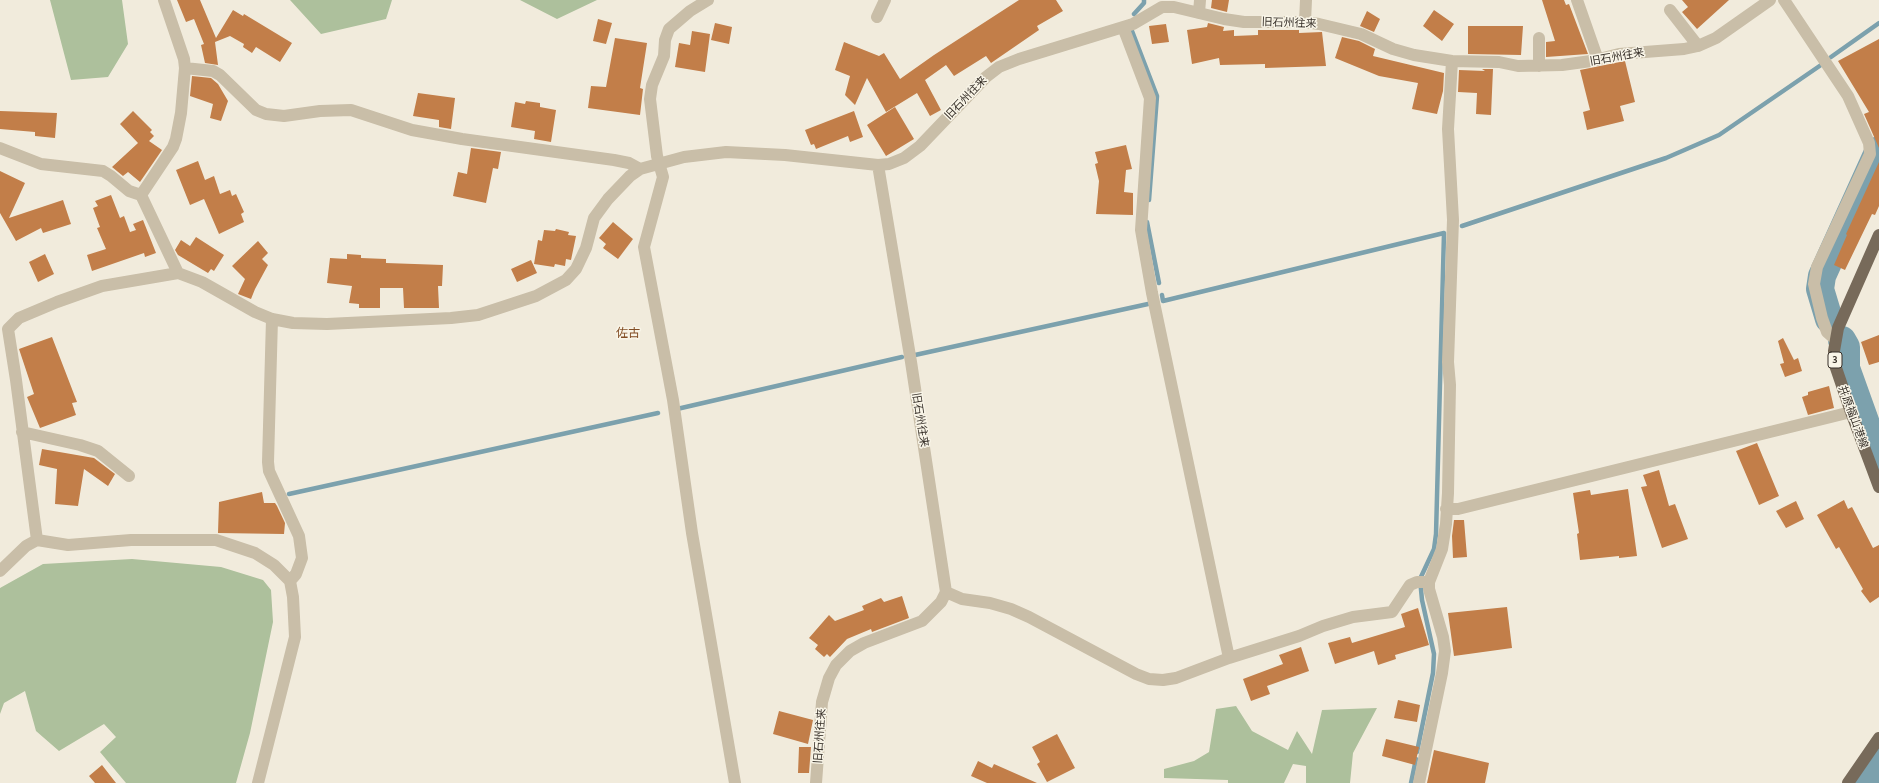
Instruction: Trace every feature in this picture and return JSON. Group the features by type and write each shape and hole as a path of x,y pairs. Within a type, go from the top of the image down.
{"main road":[{"name":"井原福山港線","path":"1879,235 1838,328 1835,339 1835,365 1879,487"},
{"path":"1848,783 1879,738"}],"street":[{"path":"141,195 176,139 181,113 185,68 182,51 164,0"},
{"path":"708,0 690,11 669,30 665,40 664,56 652,85 650,99 657,156 663,177 644,247 673,400 692,533 735,783"},
{"path":"877,17 885,0"},
{"path":"1199,13 1200,0"},
{"path":"1305,22 1306,0"},
{"path":"1577,0 1598,60"},
{"name":"旧石州往来","path":"816,783 822,702 829,678 836,665 850,652 864,643 922,621 941,602 946,592 911,362 878,166 889,164 904,158 920,146 986,77 999,67 1019,59 1133,24 1160,3 1244,22 1305,22 1319,24 1362,34 1393,49 1414,55 1452,61 1498,62 1518,66 1539,66 1562,65 1598,60 1619,54 1684,49 1698,46 1716,38 1770,0"},
{"path":"1784,0 1848,96 1869,143 1870,154 1817,267 1814,284 1827,332 1835,339"},
{"path":"1670,10 1698,46"},
{"path":"1123,27 1150,98 1142,230 1152,293 1229,658"},
{"path":"1539,38 1539,66"},
{"path":"946,592 962,599 990,603 1023,614 1148,679 1163,680 1176,678 1229,658 1353,617 1392,612 1410,585 1424,582 1442,549 1446,524 1453,226 1448,129 1452,61"},
{"path":"185,68 213,71 220,75 256,110 266,114 284,116 320,111 352,110 412,130 462,139 614,160 629,163 640,169"},
{"path":"0,148 41,164 103,171 129,191 141,195 178,273"},
{"path":"38,540 22,432 4,328 19,318 57,302 102,286 178,273 202,282 255,312 272,319 293,323 328,324 451,318 478,315 536,296 566,280 576,269 586,248 594,218 630,176 640,169 660,165 684,157 726,152 785,155 878,166"},
{"path":"272,319 268,462 269,471 299,536 302,558 296,574 290,581"},
{"path":"1446,509 1458,509 1851,412"},
{"path":"22,432 80,444 98,451 129,476"},
{"path":"0,571 26,546 38,540 68,545 131,540 216,540 255,553 274,565 290,581 293,597 295,637 258,783"},
{"path":"1419,783 1442,673 1445,651 1443,637 1429,589 1424,582"}],"green space":[{"path":"50,0 122,0 128,44 108,77 71,80"},
{"path":"290,0 392,0 386,19 321,34"},
{"path":"520,0 597,0 557,19"},
{"path":"132,559 221,567 263,580 271,590 273,622 250,733 236,783 126,783 100,752 116,737 104,724 59,751 36,731 25,691 4,703 0,714 0,588 43,564"},
{"path":"1236,706 1252,731 1288,750 1297,731 1312,754 1322,710 1377,708 1353,753 1350,783 1306,783 1306,766 1293,764 1284,783 1228,783 1228,780 1164,778 1164,769 1194,761 1209,752 1216,709"}],"building":[{"path":"177,0 200,0 216,38 233,10 243,16 244,14 292,43 280,62 256,47 252,53 243,47 244,44 230,36 215,42 218,65 205,63 201,45 204,44 194,19 186,22"},
{"path":"1019,0 1056,0 1063,11 1037,26 1039,30 991,63 986,56 954,76 946,65 925,80 941,110 930,116 917,93 886,112 867,78 855,105 845,95 850,76 835,70 844,42 879,56 884,53 900,79"},
{"path":"1212,0 1229,0 1227,12 1211,8"},
{"path":"1542,0 1564,0 1566,5 1569,4 1588,54 1546,57 1546,42 1555,41"},
{"path":"1682,0 1729,0 1697,29 1682,12 1688,7"},
{"path":"1434,10 1454,24 1442,41 1423,26"},
{"path":"1367,11 1380,19 1374,32 1360,26"},
{"path":"598,19 612,23 606,44 593,41"},
{"path":"715,23 732,27 729,44 711,40"},
{"path":"1208,23 1224,27 1223,31 1234,30 1234,36 1258,35 1258,30 1299,30 1299,33 1322,32 1326,66 1265,68 1265,64 1220,65 1219,58 1192,64 1187,30 1207,27"},
{"path":"1166,24 1169,42 1152,44 1149,26"},
{"path":"1468,26 1523,26 1521,55 1468,54"},
{"path":"692,31 710,34 705,72 675,67 679,43 690,45"},
{"path":"1342,37 1359,41 1375,49 1373,56 1444,73 1443,91 1437,114 1412,109 1418,83 1379,76 1335,58"},
{"path":"615,38 647,43 640,88 643,89 640,115 588,108 591,86 606,87"},
{"path":"1879,39 1879,148 1864,114 1869,112 1838,61"},
{"path":"1625,61 1635,102 1620,106 1624,121 1587,130 1583,112 1590,110 1580,70"},
{"path":"1482,69 1493,69 1491,115 1476,114 1477,93 1458,92 1459,70 1485,71"},
{"path":"192,76 211,78 218,84 228,101 221,121 210,118 213,104 190,96"},
{"path":"418,93 455,98 451,129 439,127 439,120 413,116"},
{"path":"526,101 540,103 540,107 556,110 551,142 534,139 535,131 511,127 515,102 525,104"},
{"path":"895,107 914,139 886,156 867,125"},
{"path":"0,111 57,113 55,138 35,136 35,132 0,129"},
{"path":"133,111 152,130 150,132 154,136 149,141 162,150 140,182 128,172 123,176 112,167 138,143 120,124"},
{"path":"854,111 863,137 850,142 848,136 816,149 814,144 811,145 805,130"},
{"path":"1126,145 1132,169 1126,170 1124,192 1133,193 1133,215 1096,214 1099,181 1095,164 1098,163 1095,152"},
{"path":"471,148 501,152 498,169 493,168 486,203 453,196 458,172 467,174"},
{"path":"198,161 205,180 214,176 220,194 230,190 232,196 236,194 244,212 241,214 244,222 219,234 204,199 190,205 176,170"},
{"path":"1879,162 1879,206 1875,215 1872,214 1845,270 1834,265 1847,235 1846,234"},
{"path":"0,171 25,183 9,218 63,200 71,224 43,233 41,228 16,241 0,213"},
{"path":"111,195 120,218 124,216 130,232 136,230 133,224 143,220 156,253 145,257 144,253 92,271 87,255 106,249 97,228 100,227 93,208 98,206 95,201"},
{"path":"613,222 633,239 618,259 603,248 606,244 599,238"},
{"path":"556,229 569,232 568,235 576,236 571,260 566,259 565,266 555,264 554,267 534,264 538,240 542,241 544,230 555,231"},
{"path":"196,237 224,255 214,271 211,269 208,273 178,255 175,250 181,240 190,246"},
{"path":"258,241 268,253 262,259 268,265 251,299 238,294 245,279 232,266"},
{"path":"45,254 54,274 38,282 29,262"},
{"path":"347,254 361,255 361,258 386,259 386,263 443,265 442,286 438,286 439,308 404,308 403,288 380,288 380,308 359,308 359,304 349,303 352,286 327,283 330,258 347,259"},
{"path":"531,260 537,273 517,282 511,269"},
{"path":"1879,335 1879,362 1869,365 1861,342"},
{"path":"52,337 77,402 72,403 76,415 40,428 27,397 34,394 19,349"},
{"path":"1783,338 1794,360 1798,358 1802,371 1785,377 1780,364 1784,363 1778,341"},
{"path":"1829,386 1834,408 1808,415 1802,397 1808,395 1808,392"},
{"path":"1757,443 1779,496 1759,505 1736,451"},
{"path":"42,449 94,458 115,474 108,486 84,469 78,506 55,504 57,469 39,465"},
{"path":"1659,470 1669,506 1675,504 1688,539 1662,548 1641,487 1647,486 1643,475"},
{"path":"1628,489 1637,556 1619,558 1619,556 1580,560 1577,534 1579,533 1573,493 1590,490 1591,495"},
{"path":"262,492 264,503 275,503 277,506 285,523 284,534 218,533 219,502"},
{"path":"1844,500 1848,509 1852,507 1873,548 1879,545 1879,597 1870,603 1861,591 1863,589 1839,547 1836,549 1817,515"},
{"path":"1796,501 1804,519 1786,528 1776,511"},
{"path":"1454,520 1464,520 1467,557 1453,558 1452,536"},
{"path":"902,596 909,618 872,632 871,629 847,639 830,657 827,654 824,657 815,649 818,645 809,638 829,615 835,621 864,610 862,606 881,598 884,602"},
{"path":"1507,607 1512,648 1454,656 1448,613"},
{"path":"1418,608 1429,645 1395,655 1396,659 1378,665 1374,651 1335,664 1328,643 1350,637 1352,643 1405,627 1401,614"},
{"path":"1301,647 1309,671 1267,686 1270,694 1251,701 1243,679 1283,664 1279,655"},
{"path":"1398,700 1420,705 1417,722 1394,718"},
{"path":"779,711 813,720 808,744 773,734"},
{"path":"1057,734 1075,768 1047,782 1037,764 1040,762 1032,747"},
{"path":"1386,739 1419,747 1415,765 1382,756"},
{"path":"799,747 811,747 809,773 798,773"},
{"path":"1434,750 1489,763 1485,783 1427,783"},
{"path":"978,761 992,768 994,764 1037,783 987,783 971,776"},
{"path":"102,765 116,783 95,783 89,776"}],"waterway":[{"path":"1134,14 1144,3 1144,0"},
{"path":"1831,57 1879,23"},
{"path":"1132,31 1157,96 1149,200"},
{"path":"1462,226 1666,158 1719,135 1821,65"},
{"path":"1829,319 1820,289 1822,276 1879,150"},
{"path":"1147,222 1159,283"},
{"path":"1162,295 1163,301 1444,233 1436,534 1434,549 1420,579 1422,600 1434,654 1433,673 1417,752"},
{"path":"915,355 1148,304"},
{"path":"1842,340 1846,347 1846,368 1879,460"},
{"path":"677,409 902,357"},
{"path":"289,494 658,413"},
{"path":"1411,783 1416,759"},
{"path":"1865,783 1879,762"}],"district":[{"name":"佐古","path":"628,333"}]}
